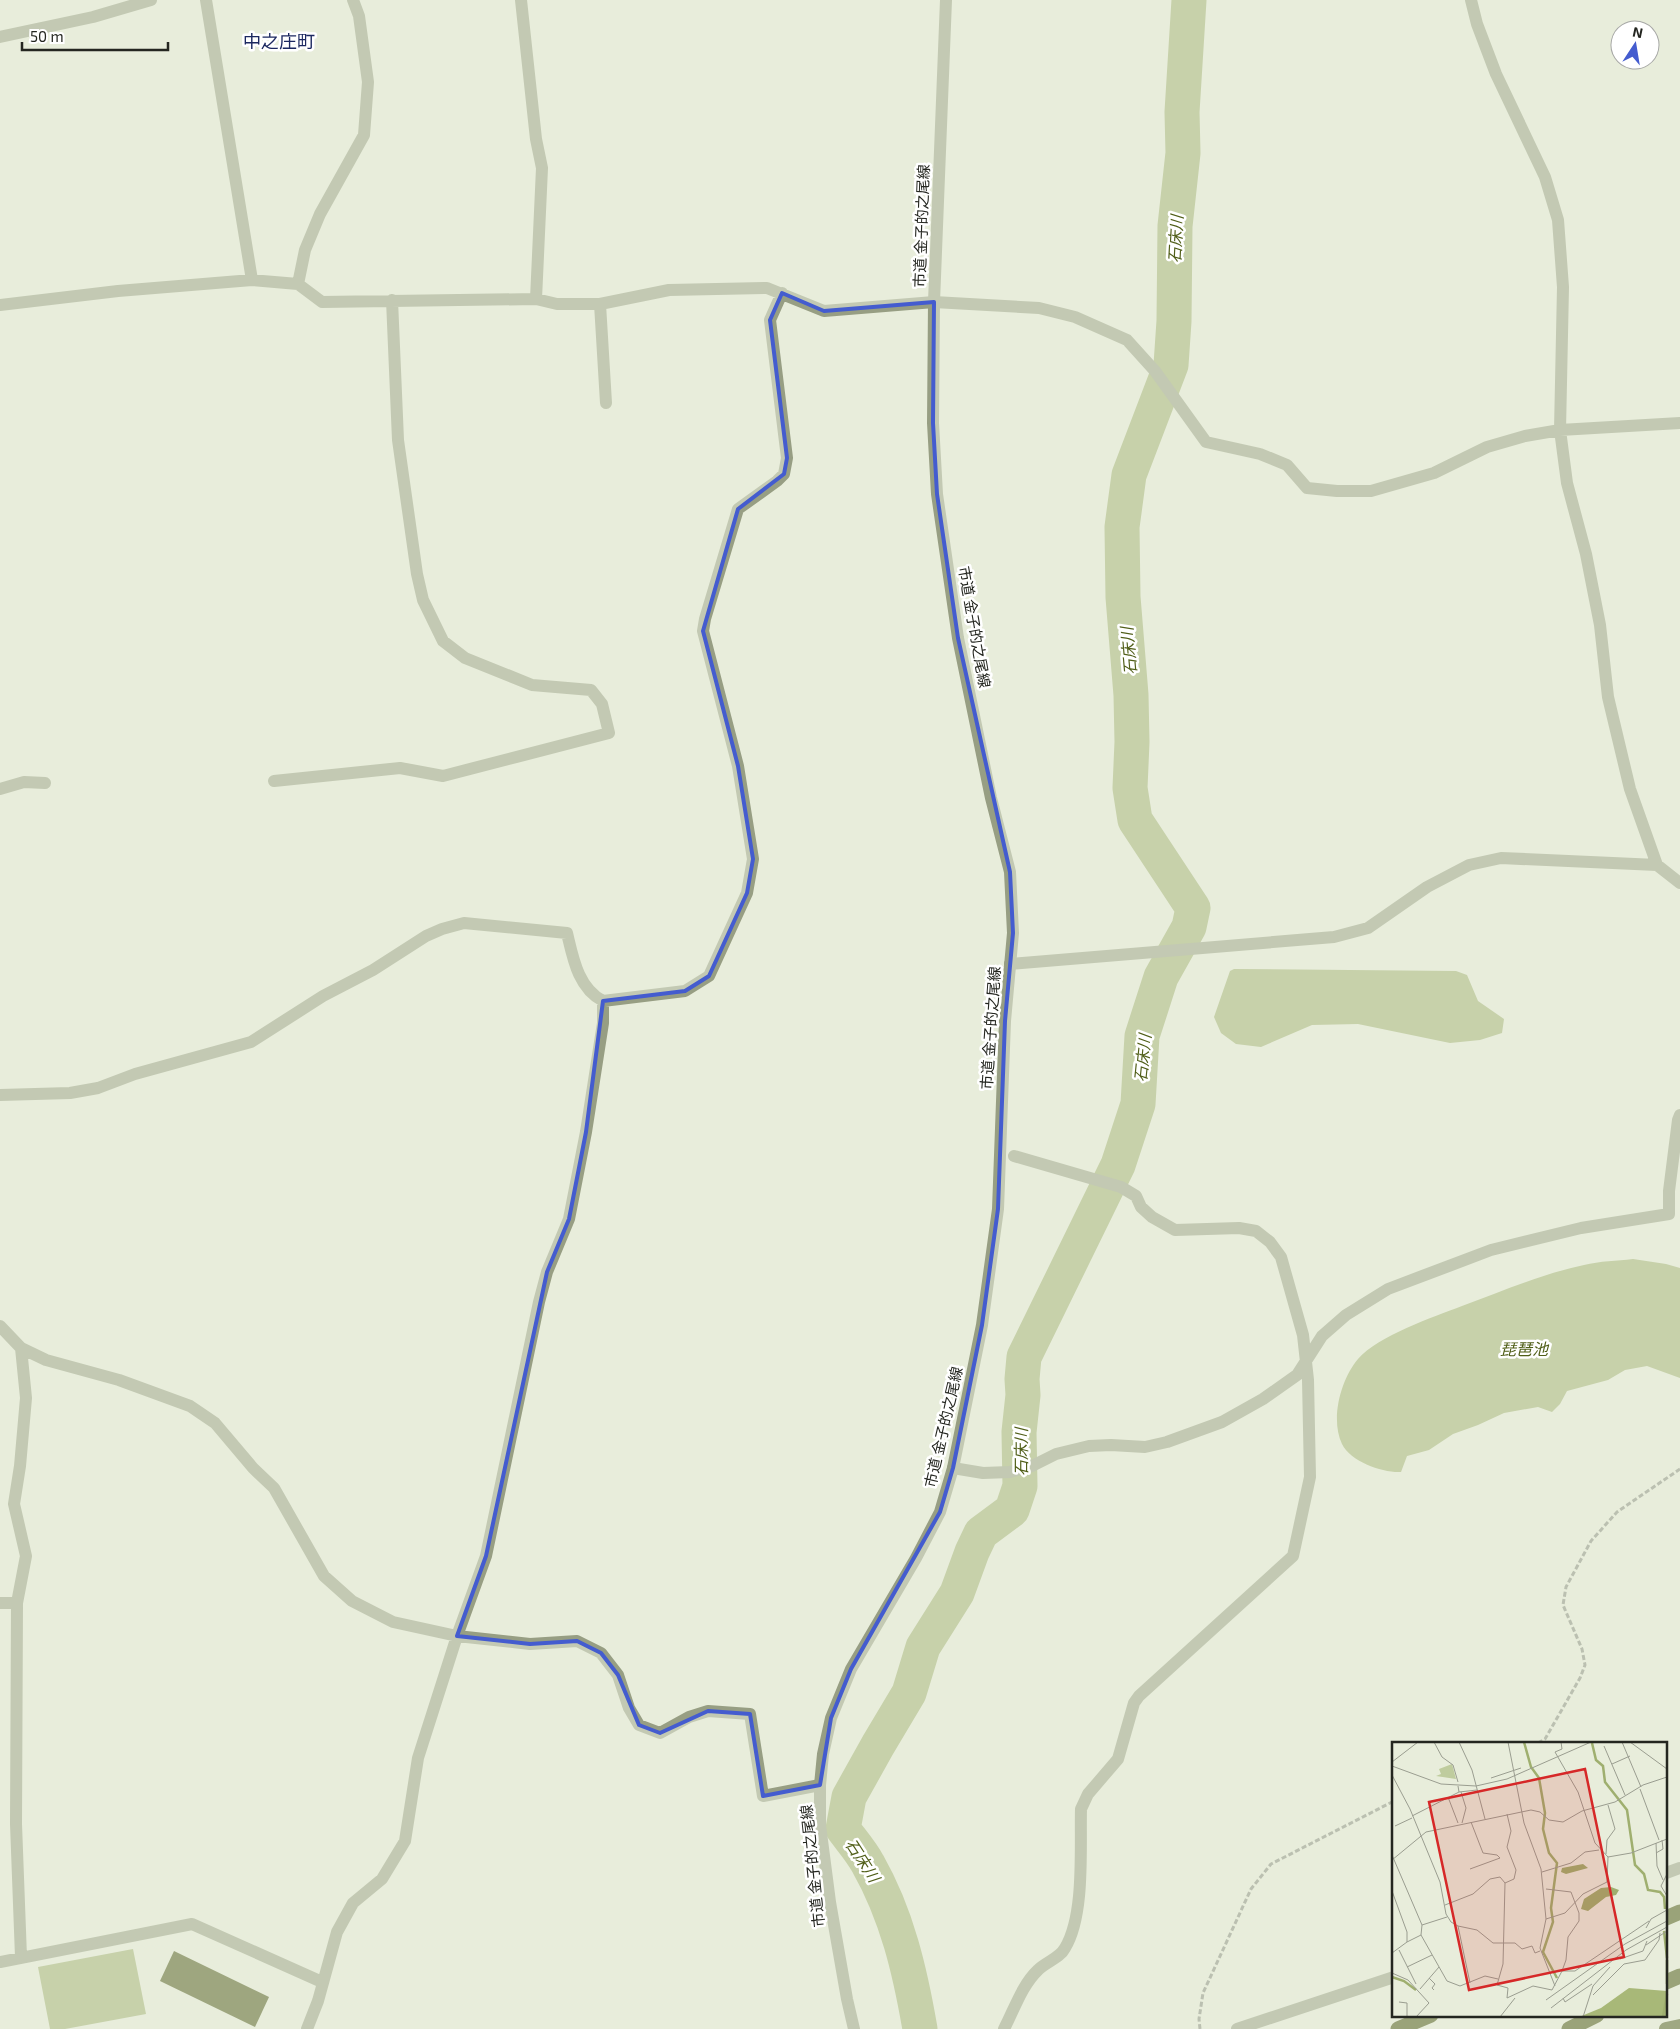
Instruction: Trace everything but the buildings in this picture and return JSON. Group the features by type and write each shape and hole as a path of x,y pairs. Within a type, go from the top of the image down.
{"highway":[{"path":"1668,1917 1680,1912"},
{"path":"1668,1981 1680,1976"},
{"path":"1398,2029 1429,2016"},
{"path":"1569,2029 1595,2016"},
{"path":"1666,2029 1680,2026"}],"street":[{"path":"0,37 93,17 151,0"},
{"path":"206,0 252,280"},
{"path":"298,284 305,250 320,214 364,135 368,82 359,16 353,0"},
{"path":"521,0 536,139 542,168 536,299"},
{"name":"市道 金子的之尾線","path":"854,2029 830,1902 820,1825 820,1785 823,1754 831,1718 851,1669 916,1558 940,1512 953,1468 982,1325 998,1209 1005,1021 1012,933 1010,872 992,798 958,638 937,494 933,422 934,302 946,0"},
{"path":"1471,0 1476,24 1496,74 1545,177 1558,220 1563,287 1560,430 1566,483 1586,554 1600,624 1608,697 1630,789 1657,865 1680,883"},
{"path":"0,305 118,291 252,280 298,284 322,302 536,299 557,304 600,304 669,290 767,288 824,311 934,302 1039,308 1075,317 1127,340 1155,371 1206,442 1260,454 1287,465 1307,488 1337,491 1371,491 1434,473 1487,447 1526,436 1560,430 1680,423"},
{"path":"0,1095 70,1093 98,1088 135,1074 251,1042 323,996 373,970 426,936 442,929 464,924 567,933 575,968 594,996 603,1001 685,991 709,976 747,893 753,859 738,766 703,631 738,509 784,474 787,458 770,320 782,293"},
{"path":"274,781 400,768 443,776 609,733 602,704 591,690 532,685 465,658 443,640 423,600 416,574 398,440 392,300"},
{"path":"600,304 606,403"},
{"path":"0,789 24,782 45,784"},
{"path":"1010,964 1334,937 1368,928 1427,887 1469,865 1501,858 1657,865"},
{"path":"307,2029 318,2001 337,1932 353,1903 382,1879 405,1841 418,1758 457,1636 486,1556 539,1302 547,1272 569,1219 586,1132 603,1023 603,1001"},
{"path":"953,1468 984,1473 1010,1472 1032,1466 1056,1454 1089,1446 1145,1447 1167,1442 1222,1422 1263,1399 1297,1375 1322,1336 1346,1315 1388,1289 1491,1250 1581,1228 1669,1214 1675,1138 1680,1115"},
{"path":"1004,2029 1028,1983 1038,1970 1064,1951 1073,1933 1078,1911 1081,1809 1088,1794 1118,1759 1134,1703 1139,1696 1293,1556 1310,1477 1307,1360 1303,1335 1281,1256 1270,1242 1256,1231 1239,1228 1174,1230 1152,1217 1141,1207 1136,1196 1121,1187 1014,1156"},
{"path":"0,1326 21,1348 46,1360 119,1380 190,1406 215,1423 253,1468 274,1488 324,1576 352,1601 393,1622 457,1636 530,1644 577,1641 600,1653 618,1676 629,1708 639,1725 660,1733 689,1717 708,1711 750,1714 763,1796 820,1785"},
{"path":"21,1348 26,1398 20,1466 14,1504 26,1556 17,1603 16,1824 21,1958"},
{"path":"0,1603 17,1603"},
{"path":"1668,1872 1680,1868"},
{"path":"0,1962 192,1924 322,1982"},
{"path":"1236,2029 1392,1978"}],"path":[{"path":"1540,1742 1545,1739 1580,1678 1585,1665 1582,1649 1562,1605 1566,1587 1577,1565 1591,1541 1617,1512 1680,1469"},
{"path":"1200,2029 1199,2019 1203,1993 1251,1889 1271,1864 1392,1802"}],"highlighted area":[{"path":"782,293 824,311 934,302 933,423 937,494 958,638 1010,872 1013,933 1005,1021 998,1209 982,1325 953,1468 940,1512 851,1669 831,1718 820,1785 763,1796 750,1714 708,1711 660,1733 639,1725 618,1675 601,1653 577,1641 530,1644 457,1636 486,1556 547,1272 569,1219 586,1132 603,1001 685,991 709,976 747,893 753,859 738,766 703,631 738,509 784,474 787,458 770,320"}],"water":[{"path":"1234,969 1456,971 1467,975 1478,1001 1504,1019 1502,1033 1480,1040 1450,1043 1358,1024 1312,1025 1261,1047 1236,1044 1221,1033 1214,1017 1230,971"},
{"name":"琵琶池","path":"1633,1259 1680,1268 1680,1378 1647,1366 1625,1370 1608,1380 1567,1391 1560,1404 1552,1412 1538,1407 1504,1413 1453,1434 1429,1450 1407,1456 1401,1472 1385,1471 1368,1465 1352,1456 1342,1444 1337,1423 1337,1411 1342,1388 1358,1359 1379,1343 1422,1322 1537,1278 1590,1264"},
{"path":"133,1949 146,2014 65,2029 50,2029 38,1967"}],"waterway":[{"name":"石床川","path":"920,2029 912,1986 895,1923 878,1883 865,1859 843,1829 849,1797 909,1693 923,1647 957,1593 981,1533 1012,1510 1020,1486 1019,1432 1023,1395 1024,1357 1118,1165 1138,1104 1142,1036 1161,977 1189,927 1193,908 1135,820 1130,788 1132,742 1131,695 1123,597 1122,527 1129,475 1171,365 1174,321 1175,226 1183,153 1182,112 1189,0"}],"district":[{"name":"中之庄町","path":"279,41"}]}
